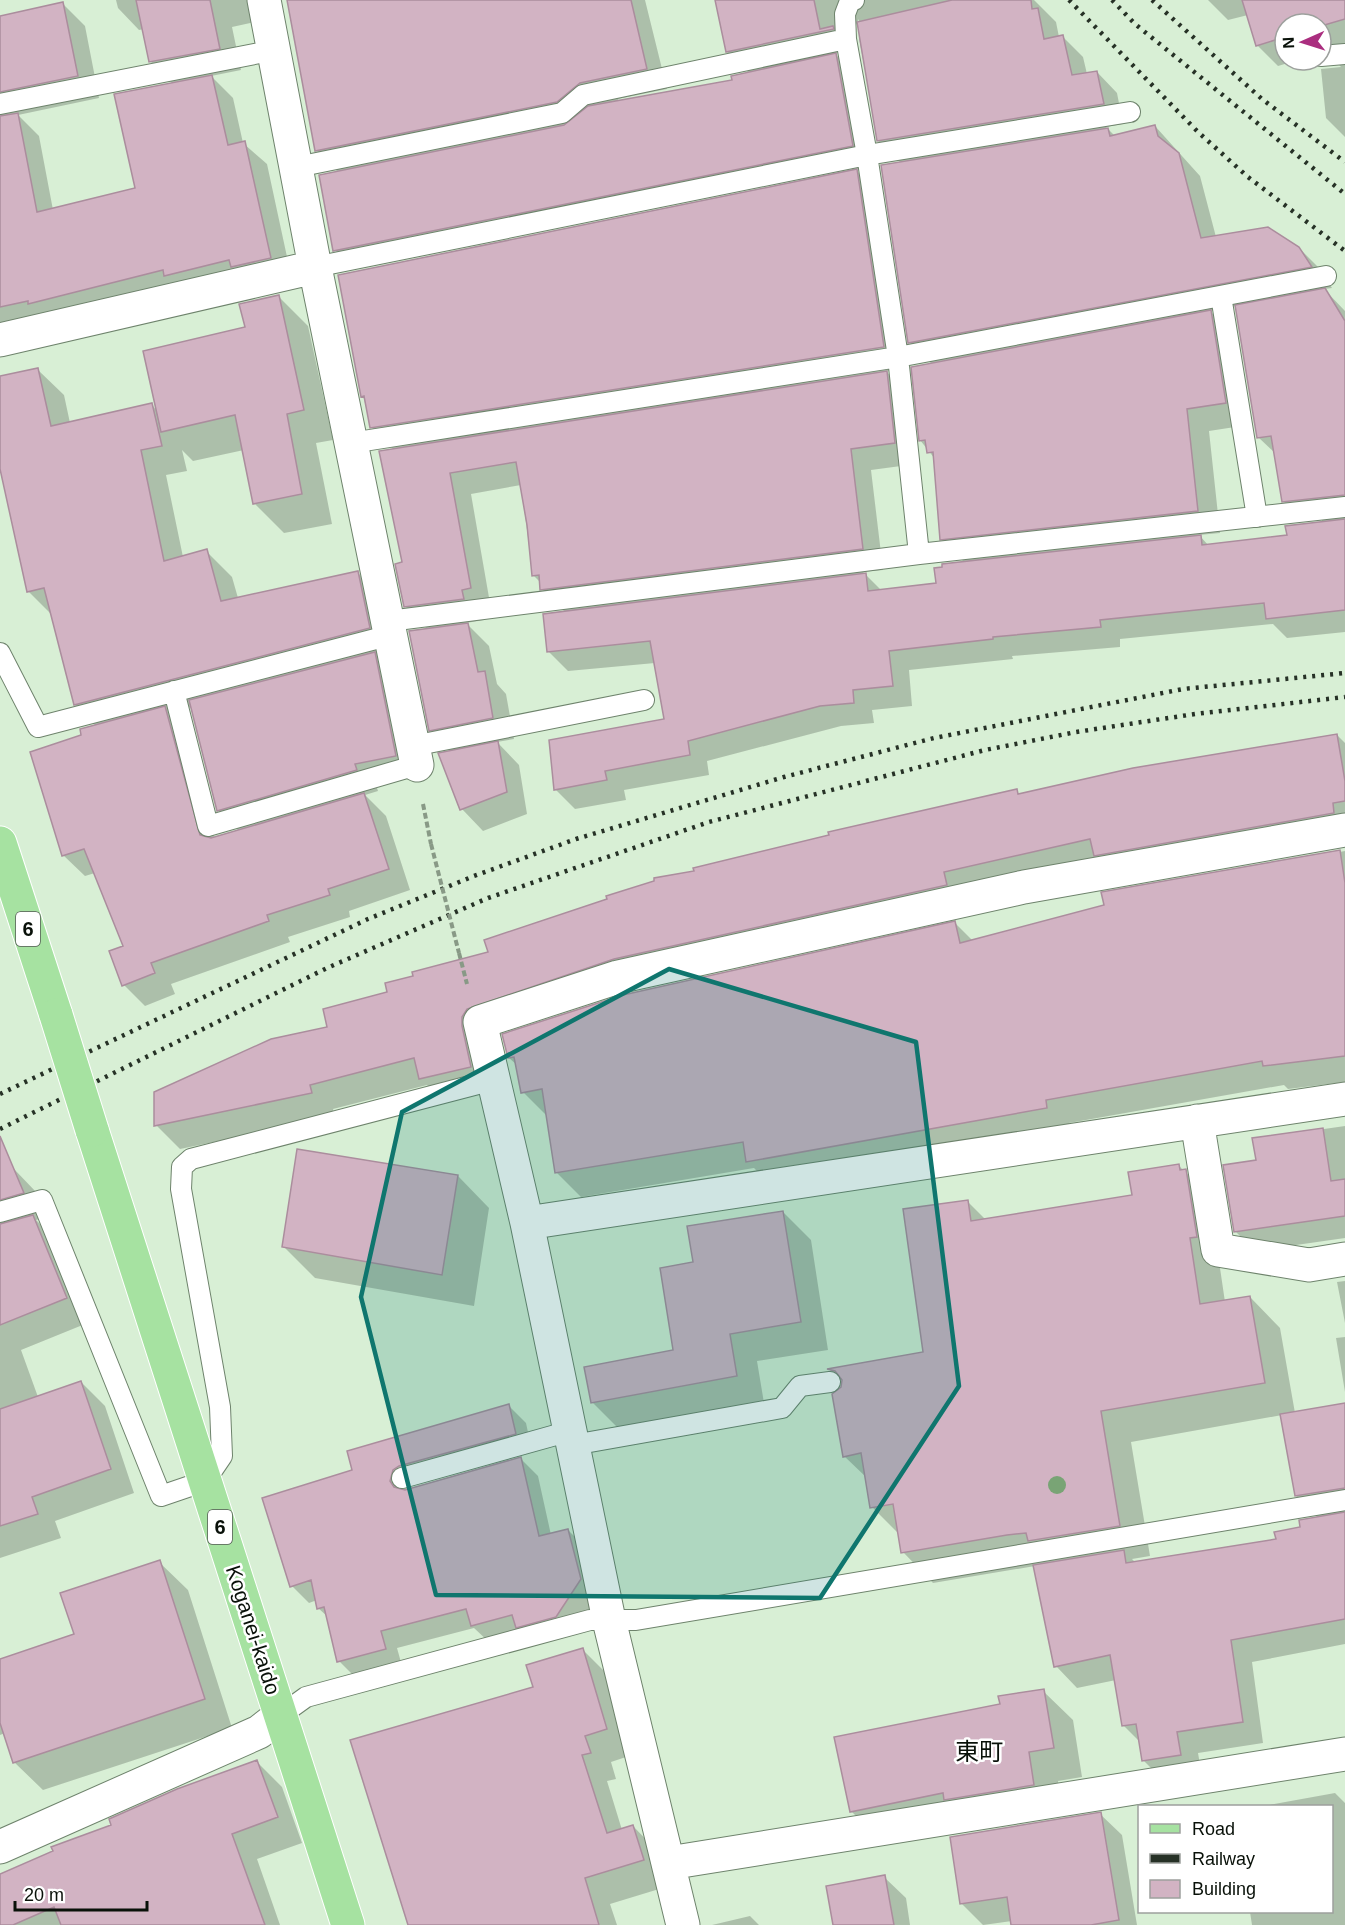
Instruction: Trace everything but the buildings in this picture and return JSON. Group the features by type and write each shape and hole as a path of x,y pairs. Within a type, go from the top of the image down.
{"main road":[{"name":"Koganei-kaido","path":"0,843 348,1925"}],"street":[{"path":"264,0 315,267 415,756"},
{"path":"0,340 315,267"},
{"path":"683,1925 609,1620 527,1223 480,1022 618,977 1024,887 1345,830"},
{"path":"527,1223 1345,1099"},
{"path":"1197,1121 1218,1250 1309,1265 1345,1259"},
{"path":"0,1847 259,1732 281,1715"},
{"path":"669,1863 1345,1754"}],"lane":[{"path":"854,0 850,1 845,14 846,39 867,155 898,357 919,554"},
{"path":"297,167 562,113 583,95 846,39"},
{"path":"0,104 275,50"},
{"path":"315,267 867,155 1130,112"},
{"path":"351,443 898,357 1326,276"},
{"path":"1221,296 1257,517"},
{"path":"0,653 38,727 174,691 390,628 919,554 1345,507"},
{"path":"174,691 208,826 415,756 644,700"},
{"path":"0,1212 42,1200 161,1497 205,1481 222,1456 220,1407 181,1189 182,1167 191,1159 494,1080"},
{"path":"402,1479 572,1438 782,1408 800,1386 830,1382"},
{"path":"281,1715 306,1697 590,1620 636,1620 1345,1500"}],"path":[{"path":"423,799 431,844 459,953"}],"highlighted area":[{"path":"669,969 916,1042 959,1386 820,1598 436,1595 361,1297 402,1112"}],"railway":[{"path":"1069,0 1198,132 1248,177 1345,251"},
{"path":"1112,0 1135,24 1345,194"},
{"path":"1152,0 1262,99 1345,162"},
{"path":"0,1094 368,919 474,876 576,839 784,777 934,738 1183,689 1345,673"},
{"path":"0,1129 327,968 488,898 709,822 985,750 1076,732 1195,714 1345,697"}],"district":[{"name":"東町","path":"979,1752"}]}
